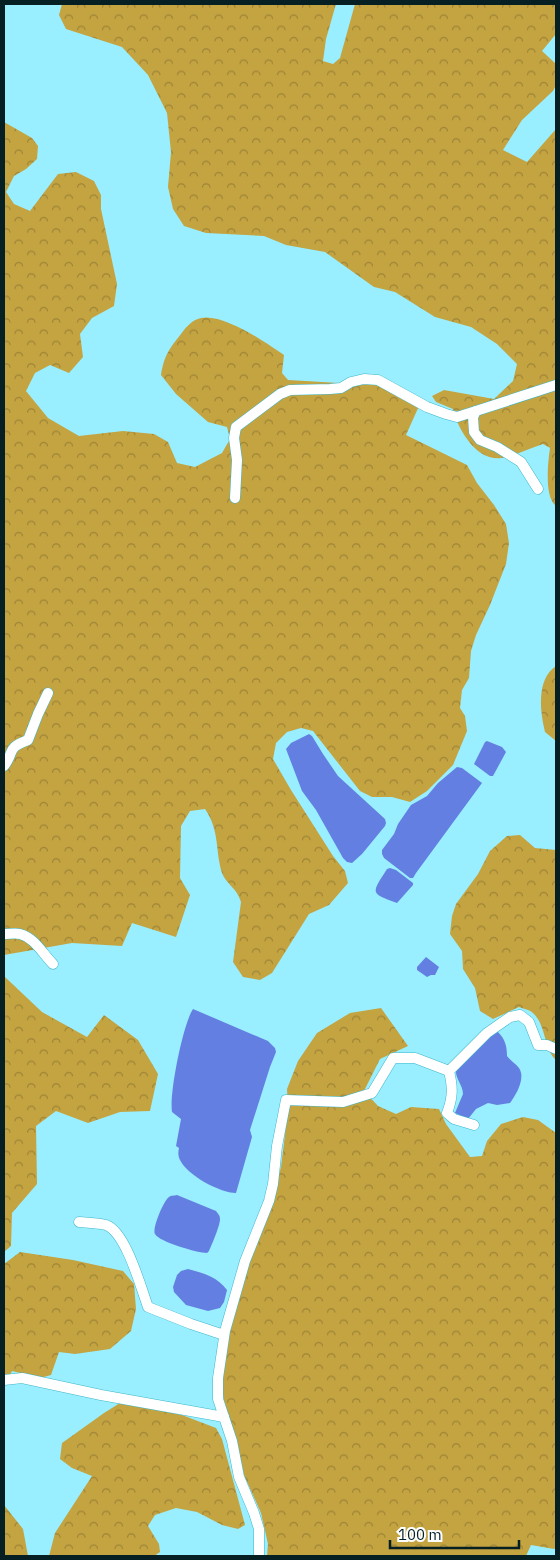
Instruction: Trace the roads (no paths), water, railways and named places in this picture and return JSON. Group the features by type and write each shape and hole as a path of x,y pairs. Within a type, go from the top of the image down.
{"street":[{"path":"236,498 237,460 234,438 236,427 280,394 290,390 341,388 351,382 364,379 378,380 427,407 457,417 556,385"},
{"path":"476,411 473,417 474,432 480,440 498,447 521,462 538,490"},
{"path":"4,766 9,759 11,749 28,740 48,693"},
{"path":"4,934 20,934 34,941 42,954 53,964"},
{"path":"449,1071 487,1033 510,1016 520,1015 529,1022 538,1045 547,1045 556,1049"},
{"path":"259,1556 259,1529 239,1477 232,1441 218,1398 218,1378 224,1335 245,1261 269,1201 286,1100 343,1102 372,1093 393,1058 415,1058 449,1071"},
{"path":"449,1071 452,1087 448,1113 454,1119 474,1125"},
{"path":"79,1222 108,1226 119,1237 129,1252 148,1307 224,1335"},
{"path":"4,1380 22,1378 101,1395 224,1417"}],"water":[{"path":"309,734 338,776 385,819 385,826 352,863 347,862 343,858 316,810 302,791 286,749 291,743"},
{"path":"487,741 502,747 506,752 493,776 490,776 474,764"},
{"path":"457,767 462,768 482,783 413,878 410,878 384,858 382,850 411,805 427,796 438,783"},
{"path":"387,869 396,870 413,883 397,903 382,897 376,892 378,883"},
{"path":"426,957 439,967 435,975 427,977 417,970 417,967"},
{"path":"193,1009 268,1041 275,1048 276,1052 250,1130 252,1137 236,1193 213,1187 189,1171 180,1160 179,1148 176,1146 181,1119 172,1112 173,1090 181,1043"},
{"path":"498,1032 505,1043 507,1056 518,1066 521,1072 521,1081 510,1103 497,1105 488,1103 476,1109 468,1119 455,1113 463,1094 456,1070 492,1034"},
{"path":"177,1195 216,1211 219,1216 220,1222 207,1253 171,1244 155,1234 157,1220 164,1203 170,1196"},
{"path":"188,1269 205,1274 223,1285 227,1290 224,1302 220,1308 208,1311 186,1305 174,1292 173,1287 177,1275 181,1271"}]}
